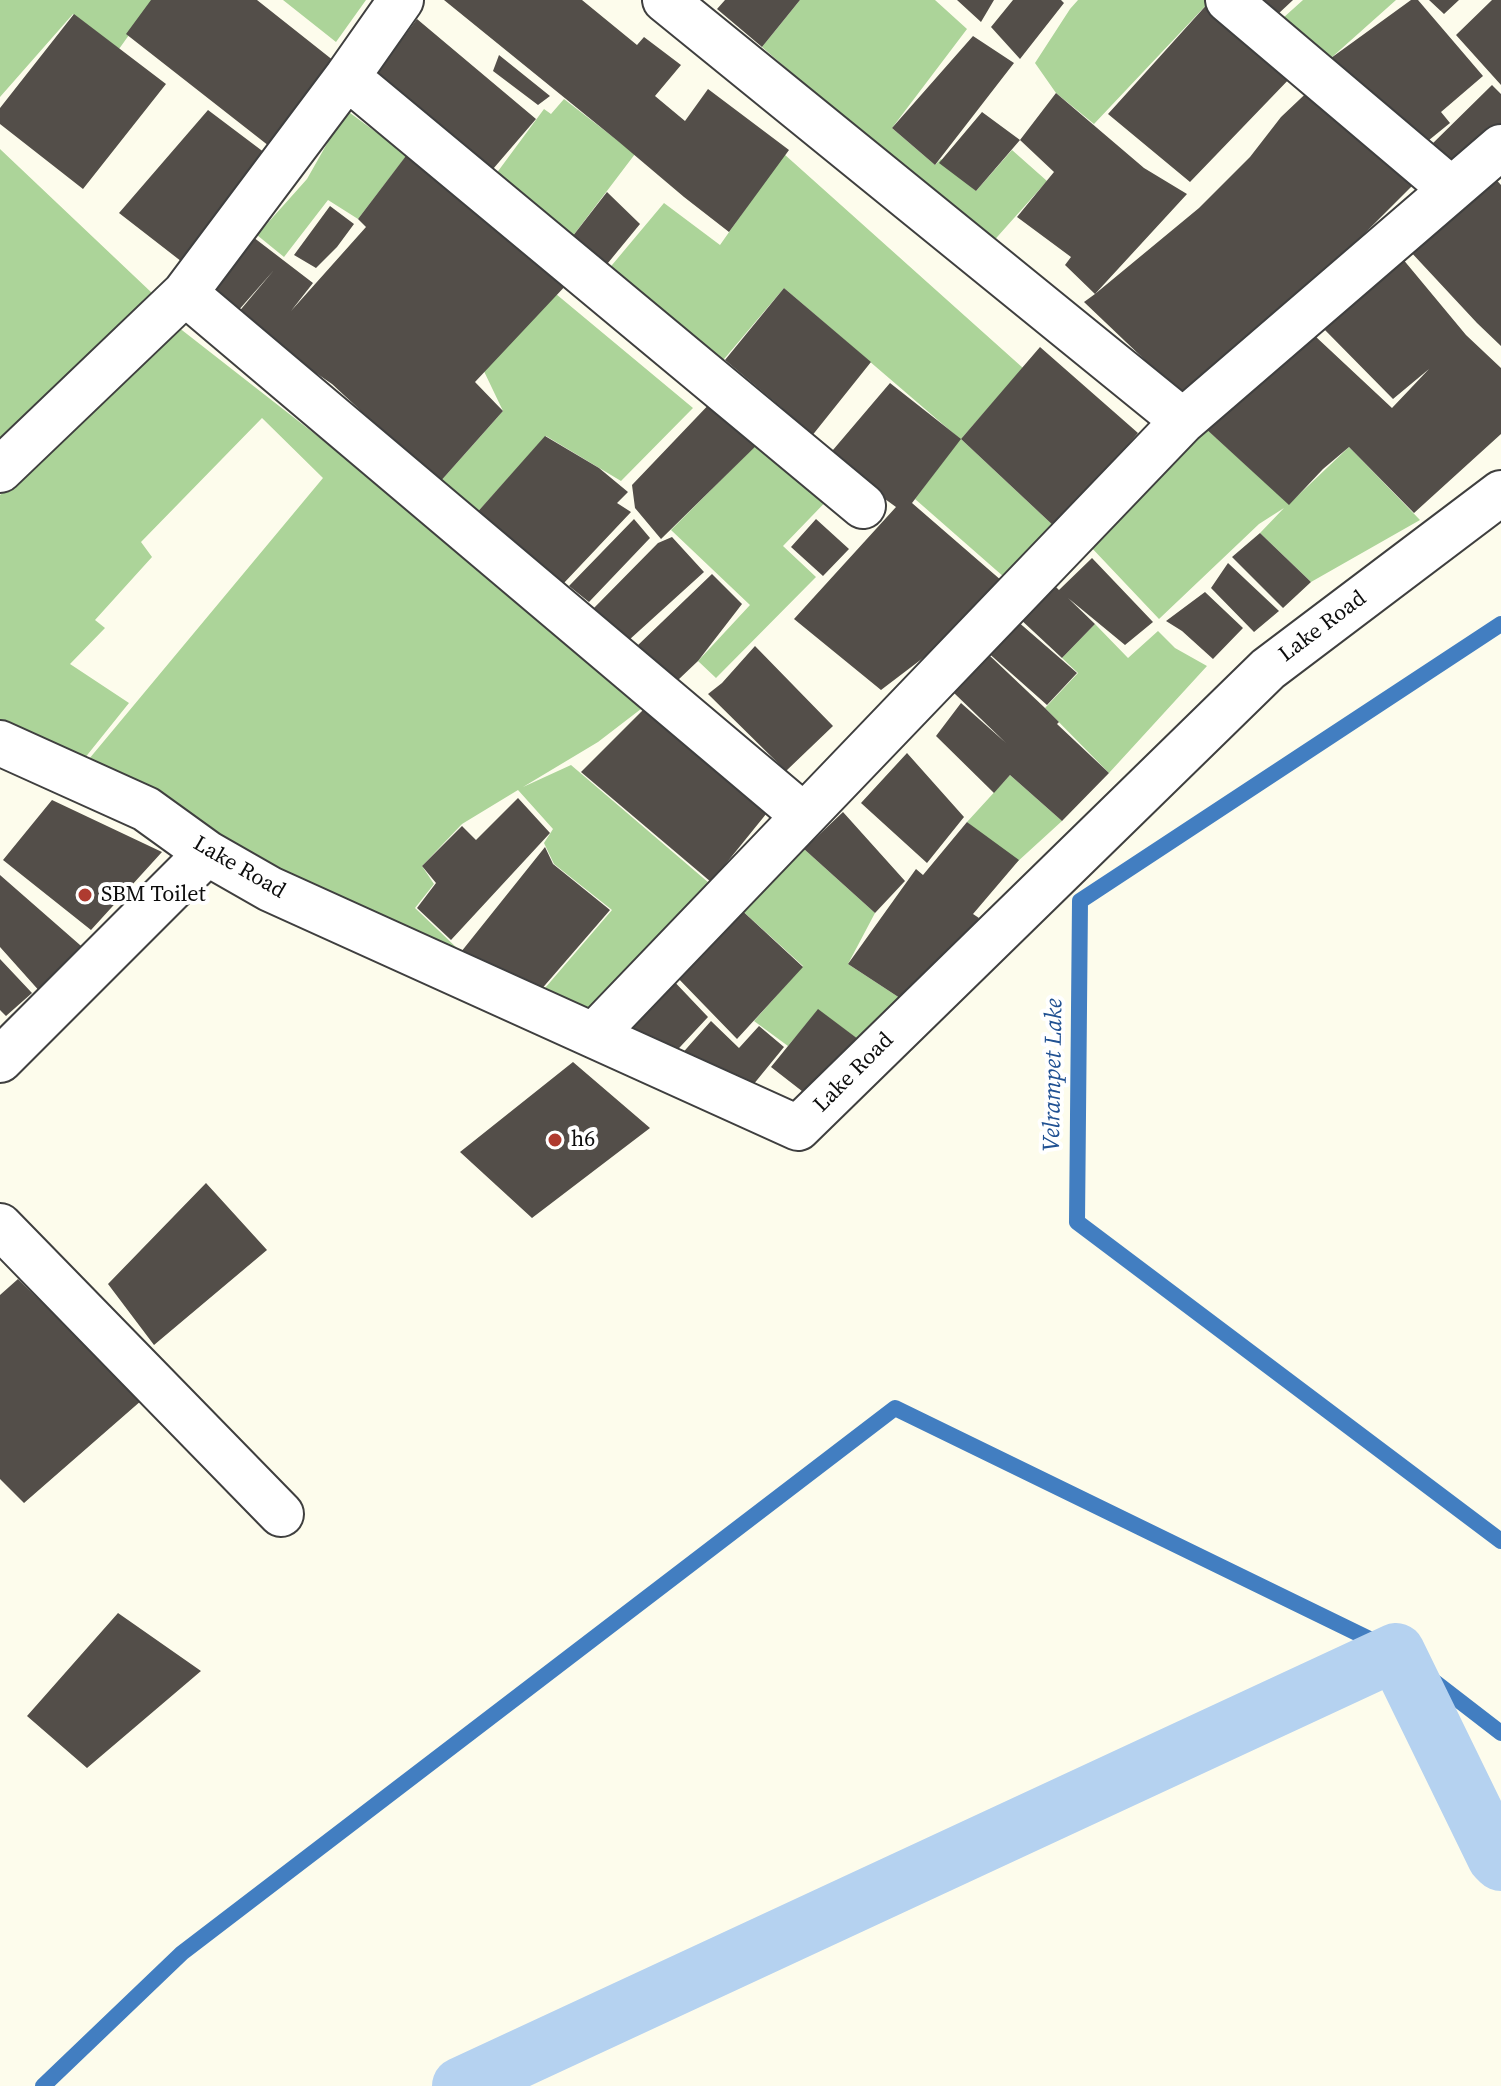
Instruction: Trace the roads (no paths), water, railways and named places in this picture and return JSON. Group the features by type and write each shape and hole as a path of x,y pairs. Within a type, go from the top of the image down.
{"street":[{"path":"0,470 185,293 401,0"},
{"path":"665,0 1183,421"},
{"path":"1228,0 1451,189"},
{"path":"347,77 863,506"},
{"path":"594,1035 1183,421 1501,147"},
{"path":"185,293 804,816"},
{"name":"Lake Road","path":"0,743 146,809 207,853 270,889 798,1128 1268,669 1501,493"},
{"path":"0,1060 207,853"},
{"path":"0,1226 281,1514"}],"waterway":[{"name":"Velrampet Lake","path":"1501,624 1080,901 1077,1222 1501,1541"},
{"path":"43,2086 182,1953 895,1408 1396,1652 1501,1733"},
{"path":"461,2086 1396,1652 1501,1862"}],"place":[{"name":"SBM Toilet","path":"85,895"},
{"name":"h6","path":"555,1140"}]}
